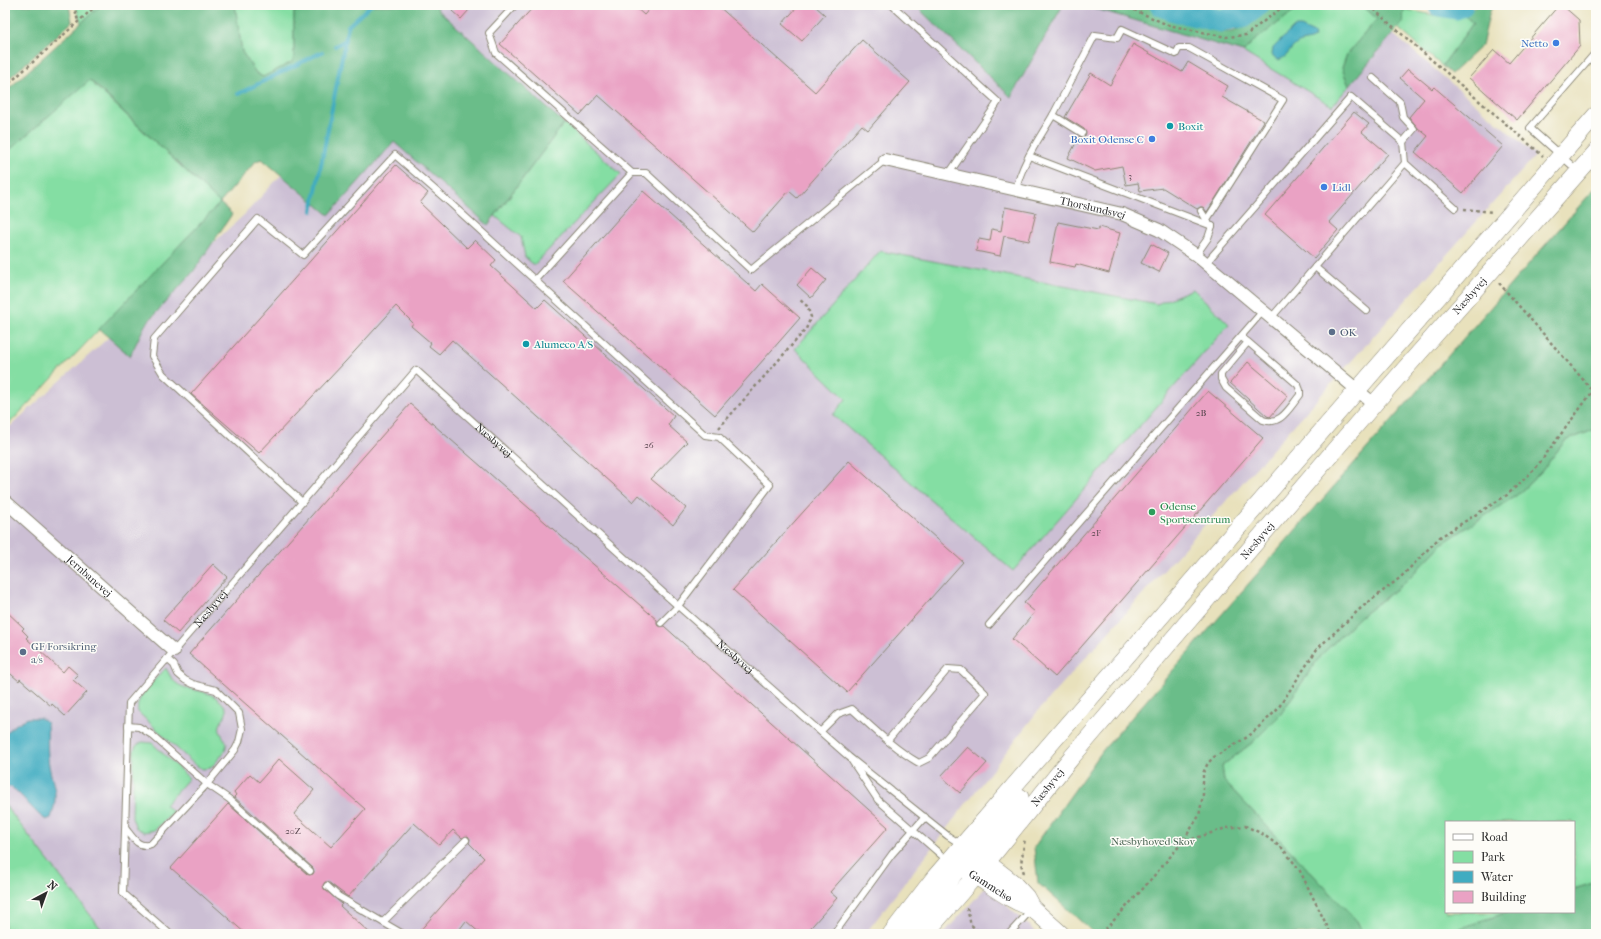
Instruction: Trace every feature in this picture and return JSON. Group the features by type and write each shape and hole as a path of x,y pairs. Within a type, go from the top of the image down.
{"street":[{"name":"Næsbyvej","path":"924,934 975,875 975,854 1067,725 1596,115"},
{"name":"Næsbyvej","path":"891,934 954,864 975,854 1024,816 1071,758 1374,404 1596,152"},
{"name":"Thorslundsvej","path":"885,160 1122,214 1159,230 1206,263 1374,404"},
{"name":"Jernbanevej","path":"5,501 170,655"},
{"name":"Gammelsø","path":"975,854 1012,882 1026,898 1032,908 1061,934"},
{"name":"Gammelsø","path":"954,864 975,875 1020,904 1032,908"},
{"path":"910,934 954,864"}],"lane":[{"path":"514,5 490,33 496,53 632,173 646,173 751,270 885,160"},
{"path":"892,5 998,102 948,175"},
{"path":"1593,5 1596,8"},
{"path":"1016,191 1019,177 1029,156 1053,115 1094,34 1117,38 1122,29 1176,54 1179,48 1189,48 1283,100 1206,221"},
{"path":"1579,171 1557,160 1530,128 1596,52"},
{"path":"1373,78 1400,102 1404,117 1414,129 1403,142"},
{"path":"1206,263 1350,97 1403,142 1405,163 1455,208"},
{"path":"1053,115 1082,133"},
{"path":"302,502 163,374 152,356 154,339 258,219 303,255 395,155 449,202 705,435 719,437 770,485 678,606 661,623"},
{"path":"1029,156 1212,226"},
{"path":"989,626 1241,336 1267,315 1315,267 1405,163"},
{"path":"535,280 632,173"},
{"path":"1201,211 1206,221 1212,226"},
{"path":"1196,255 1208,238 1212,226"},
{"path":"1315,267 1367,311"},
{"path":"1241,336 1248,342 1298,385 1300,395 1276,421 1270,422 1263,420 1226,388 1221,379 1221,374 1248,342"},
{"name":"Næsbyvej","path":"170,934 123,893 129,703 416,370 678,606 849,757 948,836 975,854"},
{"path":"126,829 140,844 146,846 151,844 207,784 235,750 239,742 242,729 240,713 216,690 193,684 182,678 170,655"},
{"path":"821,732 838,714 852,710 906,756 919,764 929,758 985,693 961,670 948,669 888,740"},
{"path":"128,726 144,729 207,784 229,799 310,871"},
{"name":"Næsbyvej","path":"849,757 878,800 954,864"},
{"path":"834,934 892,854 925,817"},
{"path":"383,922 466,840"},
{"path":"327,886 338,896 403,934"},
{"path":"1009,934 1032,908"}],"path":[{"path":"74,5 78,22"},
{"path":"5,87 97,5"},
{"path":"1123,5 1168,24 1226,37 1246,35 1285,5"},
{"path":"1370,5 1382,17 1557,160"},
{"path":"1455,208 1511,214"},
{"path":"1488,274 1501,284 1593,391"},
{"path":"712,436 806,329 811,317 807,306 800,299"},
{"path":"1101,934 1141,891 1181,844 1198,816 1203,795 1203,773 1214,757 1249,736 1277,710 1317,649 1361,608 1401,577 1440,537 1507,495 1535,469 1596,387"},
{"path":"1024,816 1025,836 1021,864 1026,878"},
{"path":"1181,844 1226,828 1245,826 1261,833 1282,848 1299,869 1331,934"},
{"path":"1585,934 1596,931"}],"shaded area":[{"path":"439,5 915,5 1011,97 1063,5 1083,5 1243,52 1332,105 1393,34 1536,155 1037,712 865,934 105,934 5,805 5,431 244,215"},
{"path":"986,887 1038,934 943,934"}],"green space":[{"path":"5,5 69,5 72,22 5,82"},
{"path":"75,5 101,5 81,23"},
{"path":"101,5 235,5 242,52 256,73 263,77 292,62 294,58 294,12 310,5 439,5 437,9 564,123 488,225 394,142 329,215 262,159 256,161 220,203 90,80 5,154 5,92"},
{"path":"235,5 310,5 294,12 294,58 292,62 263,77 256,73 242,52"},
{"path":"915,5 1063,5 1011,97"},
{"path":"1083,5 1145,5 1167,16 1221,32 1232,32 1241,29 1273,5 1302,5 1254,41 1243,52"},
{"path":"1188,5 1247,5 1234,10 1210,11"},
{"path":"1302,5 1362,5 1377,19 1347,54 1342,68 1349,86 1332,106 1243,52 1254,41"},
{"path":"1362,5 1397,5 1404,9 1403,22 1349,86 1342,68 1347,54 1377,19"},
{"path":"1478,5 1494,5 1490,11 1482,45 1451,74 1442,66 1473,23 1463,14"},
{"path":"1404,9 1438,16 1463,14 1473,23 1442,66 1398,28 1403,22"},
{"path":"89,80 220,203 5,428 5,154"},
{"path":"564,123 621,174 534,265 525,257 521,237 495,216"},
{"name":"Næsbyhoved Skov","path":"1596,187 1596,429 1565,441 1541,472 1517,495 1443,543 1402,585 1361,616 1320,656 1280,715 1253,742 1222,766 1224,781 1357,921 1363,934 1095,934 1038,883 1034,847 1103,750"},
{"path":"220,203 232,214 193,272 145,325 130,356 99,329"},
{"path":"880,251 1157,304 1193,289 1229,324 1013,571 833,415 846,399 795,349"},
{"path":"1596,429 1596,882 1575,889 1575,821 1445,821 1445,913 1505,913 1443,934 1363,934 1357,921 1224,781 1222,766 1253,742 1280,715 1320,656 1361,616 1402,585 1443,543 1517,495 1541,472 1565,441"},
{"path":"166,668 173,680 179,685 212,695 224,705 226,709 220,727 221,733 227,744 225,751 211,768 202,769 195,765 138,712 139,700 142,694"},
{"path":"142,742 152,743 189,778 165,805 173,812 155,830 144,832 136,828 132,817 134,750 136,746"},
{"path":"5,805 105,934 5,934"},
{"path":"1596,882 1596,934 1443,934 1505,913 1575,913 1575,889"}],"water":[{"path":"1294,27 1301,27 1314,33 1315,37 1311,40 1297,44 1287,55 1278,60 1272,55 1273,48"},
{"path":"28,718 41,718 47,723 48,757 54,786 55,800 51,818 46,820 16,791 11,787 5,787 6,734 11,728"}],"building":[{"path":"457,5 464,5 469,10 461,19 452,11"},
{"path":"535,5 633,5 644,15 653,5 717,5 815,92 862,40 910,82 868,130 862,125 797,198 789,191 753,232 598,95 580,115 500,44"},
{"path":"799,5 814,5 825,15 802,41 782,24"},
{"path":"1559,5 1562,5 1579,20 1580,46 1517,120 1469,78 1494,50 1509,63"},
{"name":"Boxit","path":"1133,44 1182,72 1188,62 1228,86 1222,97 1264,121 1207,212 1203,207 1197,209 1163,188 1140,191 1138,183 1126,185 1122,166 1095,171 1068,158 1079,137 1084,137 1086,133 1084,129 1065,117 1091,73 1110,85"},
{"path":"1408,69 1432,89 1434,87 1503,146 1463,193 1415,152 1428,136 1418,128 1409,117 1424,99 1400,78"},
{"name":"Lidl","path":"1354,112 1369,124 1362,132 1388,154 1329,222 1338,230 1314,258 1265,215"},
{"name":"Alumeco A/S","path":"396,165 428,193 420,203 467,248 475,240 496,260 491,266 537,308 545,300 674,416 668,425 687,442 651,479 686,508 673,525 639,495 633,502 452,340 439,354 429,346 431,343 411,326 413,323 396,306 259,453 191,394"},
{"path":"643,191 756,291 762,284 800,318 715,415 563,281"},
{"path":"1005,207 1036,213 1029,241 1004,236 1000,256 976,251 979,239 990,241 992,229 1001,231"},
{"path":"1058,222 1098,230 1099,227 1120,233 1109,273 1076,264 1075,267 1050,262"},
{"path":"1151,244 1168,253 1159,272 1141,263"},
{"path":"812,268 826,280 811,298 797,285"},
{"path":"1248,362 1288,396 1270,417 1230,383"},
{"path":"1208,391 1263,438 1055,677 1012,639 1035,612 1024,603"},
{"path":"410,404 657,620 658,626 664,626 888,827 830,892 837,898 805,934 481,934 466,921 456,934 417,934 484,858 469,843 470,839 468,836 462,838 453,830 439,845 414,823 348,897 328,882 325,882 323,885 324,889 342,904 340,906 371,934 246,934 171,868 228,804 307,874 313,874 313,868 234,797 236,795 234,792 250,774 259,782 279,759 314,790 294,814 331,847 365,809 189,654"},
{"path":"849,461 963,562 847,692 733,590"},
{"path":"213,564 227,577 178,633 163,620"},
{"name":"GF Forsikring a/s","path":"5,610 24,628 22,630 28,636 26,638 63,672 68,666 78,675 73,680 87,692 65,716 52,704 51,706 20,679 19,681 5,669"},
{"path":"968,747 987,763 960,793 941,776"}],"waterway":[{"path":"312,211 348,26 371,5"},
{"path":"1161,5 1174,10 1221,21 1242,17 1258,5"},
{"path":"1439,5 1456,8 1462,5"},
{"path":"335,46 346,40"},
{"path":"238,94 322,52"}],"place":[{"name":"Netto","path":"1556,43"},
{"name":"Boxit","path":"1170,126"},
{"name":"Boxit Odense C","path":"1152,139"},
{"name":"Lidl","path":"1324,187"},
{"name":"OK","path":"1332,332"},
{"name":"Alumeco A/S","path":"526,344"},
{"name":"Odense Sportscentrum","path":"1152,512"},
{"name":"GF Forsikring a/s","path":"23,652"}]}
